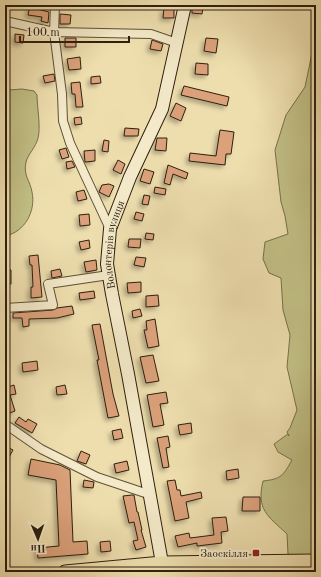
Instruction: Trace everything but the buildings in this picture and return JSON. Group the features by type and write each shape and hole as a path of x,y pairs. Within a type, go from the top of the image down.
{"main road":[{"path":"65,572 316,561"}],"street":[{"path":"55,5 54,32 62,94 63,121 70,143 110,229"},
{"name":"Волонтерів вулиця","path":"163,568 151,495 142,457 107,264 110,229 130,177 162,109 185,5"},
{"path":"5,21 54,32 152,34 177,43"},
{"path":"5,308 53,306 48,284 109,275"},
{"path":"5,424 41,449 97,477 151,495"}],"shaded area":[{"path":"316,34 316,559 299,559 288,554 287,534 265,512 261,499 263,481 281,476 292,460 278,452 274,444 288,434 287,432 297,410 287,367 290,335 283,310 281,278 269,273 263,259 265,242 288,234 281,202 275,150 286,115 305,87"},
{"path":"22,89 34,91 37,95 39,134 36,144 27,159 25,167 33,199 28,220 18,230 5,236 5,92 9,90"},
{"path":"204,569 261,569 269,572 209,572"}],"place":[{"name":"Заоскілля","path":"256,553"}]}
